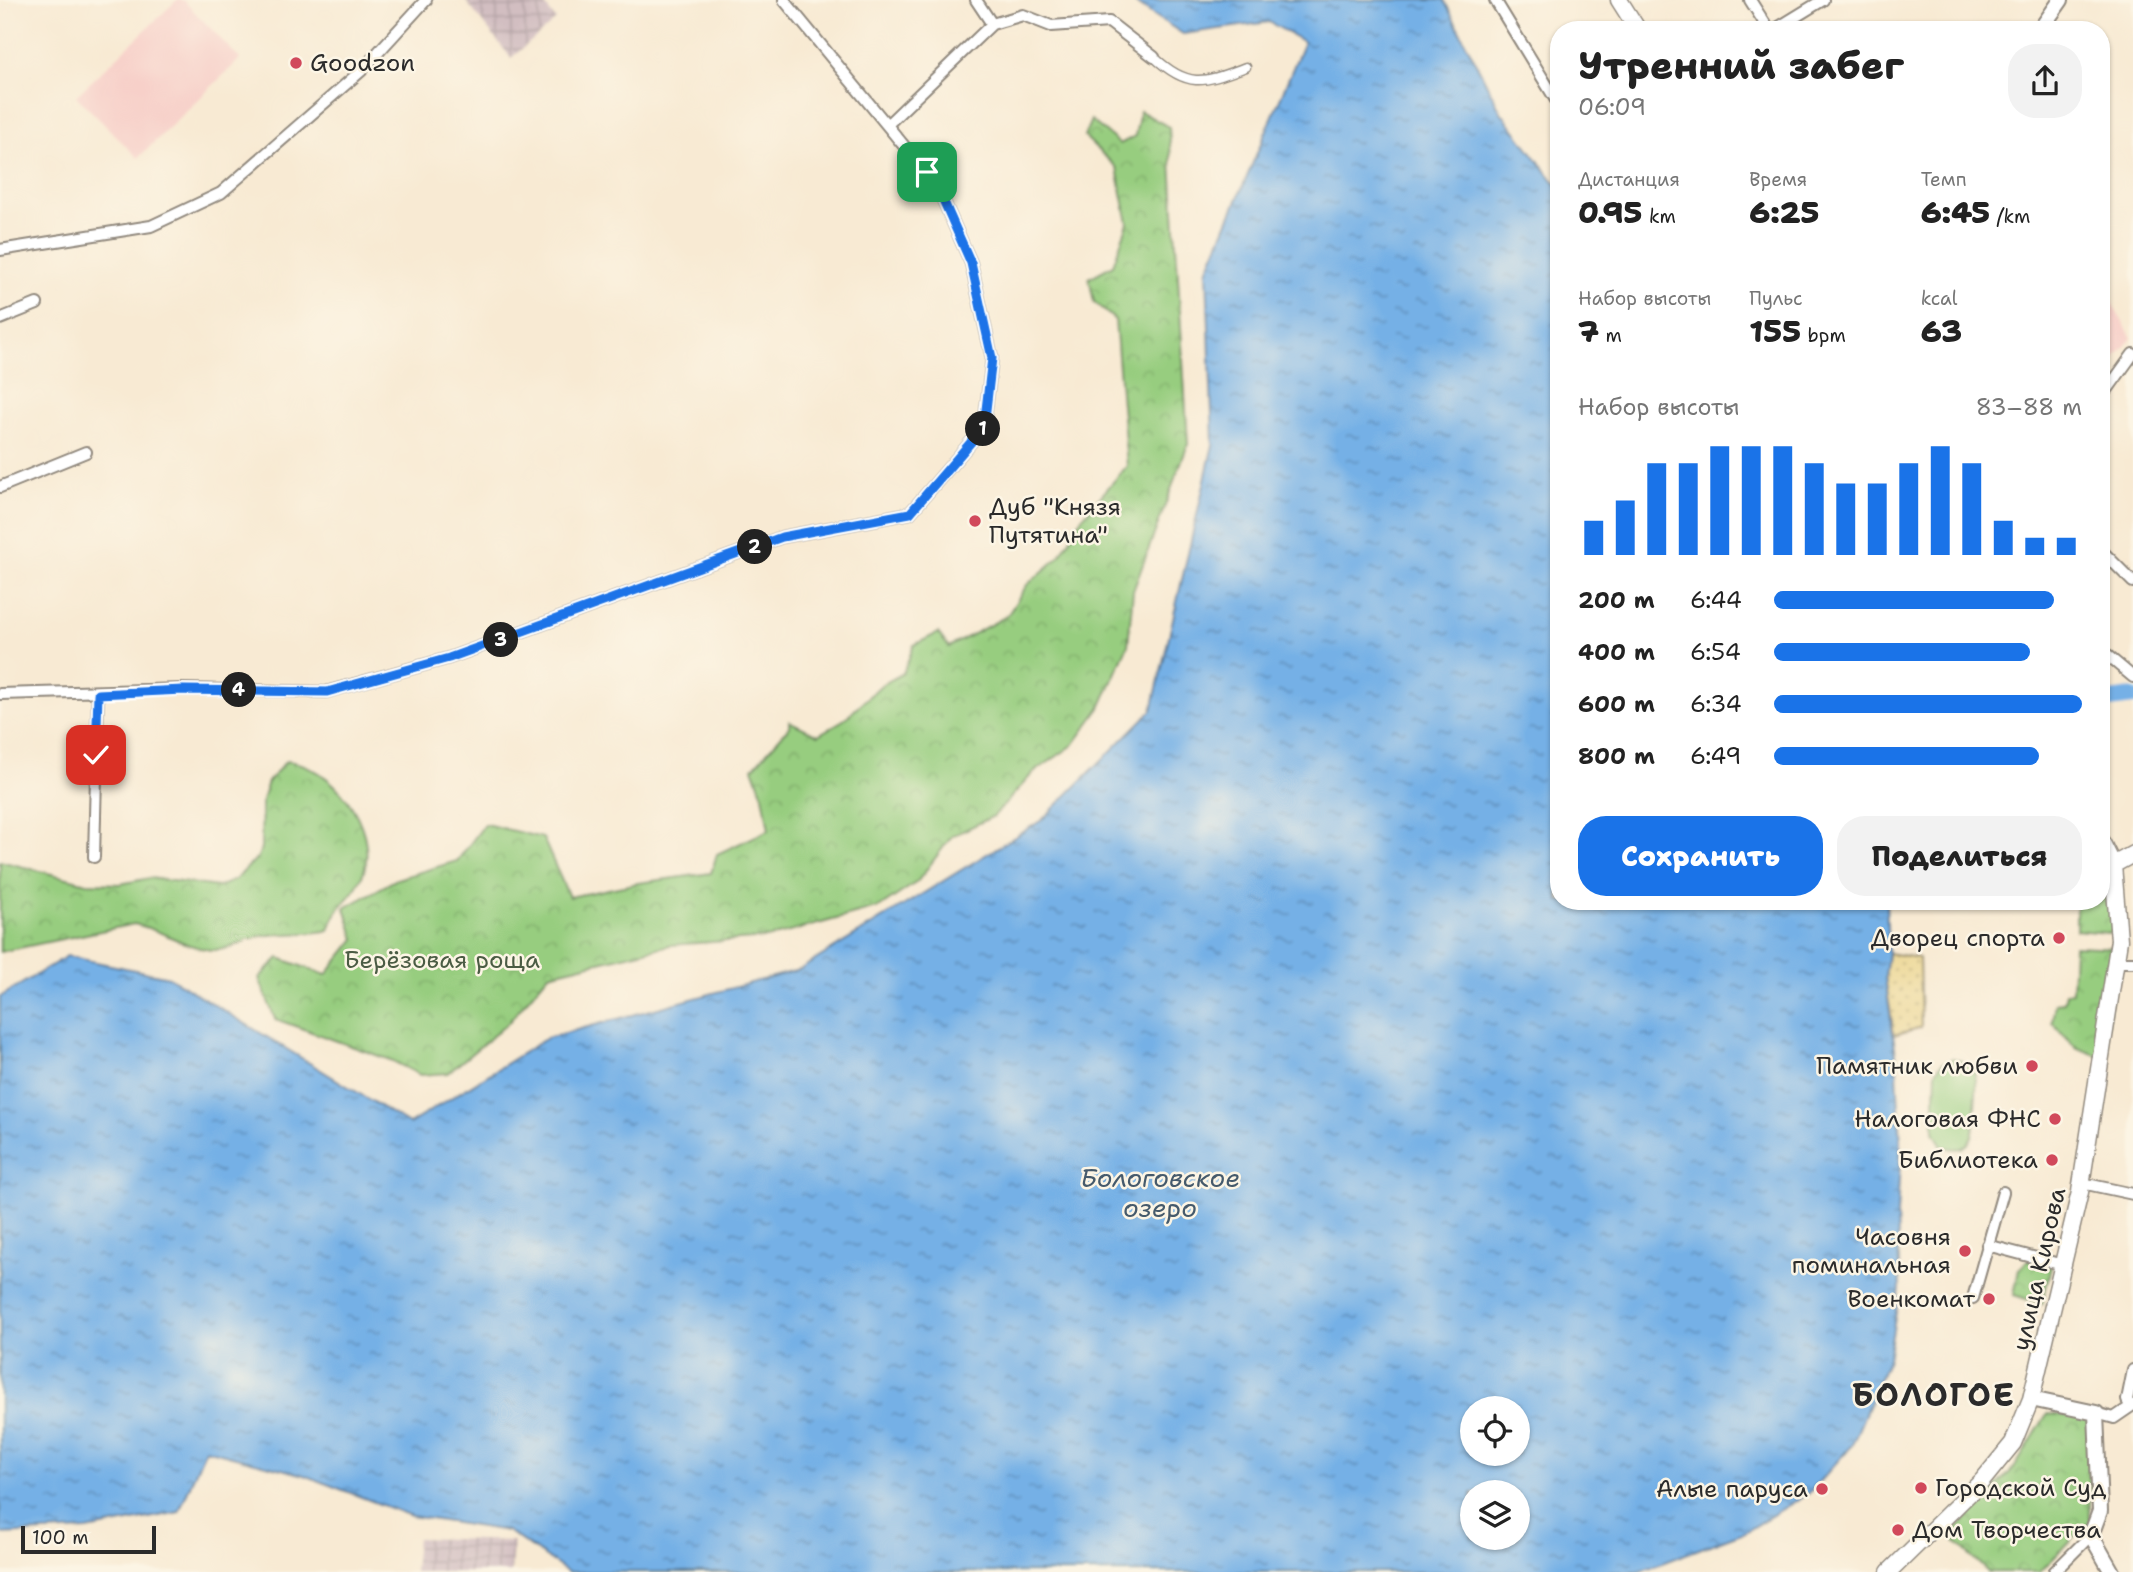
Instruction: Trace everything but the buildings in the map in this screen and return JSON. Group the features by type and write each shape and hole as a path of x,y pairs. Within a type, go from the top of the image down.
{"main road":[{"path":"1619,0 1632,21"},
{"path":"2113,865 2133,854"},
{"name":"улица Кирова","path":"1889,1572 1982,1481 2012,1443 2031,1399 2082,1183 2116,962 2119,940 2113,865 2110,859"}],"street":[{"path":"0,250 151,226 221,193 361,71 426,0"},
{"path":"0,694 98,694 183,690 327,692 449,658 782,537 910,513 984,427 992,358 971,263 937,186 784,0"},
{"path":"976,0 992,24"},
{"path":"1495,0 1550,90"},
{"path":"1750,0 1765,21"},
{"path":"1787,21 1823,0"},
{"path":"2046,21 2061,0"},
{"path":"888,124 992,24 1023,15 1051,26 1109,22 1174,76 1209,81 1246,67"},
{"path":"0,318 37,304"},
{"path":"2110,386 2133,354"},
{"path":"0,487 86,452"},
{"path":"2110,559 2133,582"},
{"path":"2110,658 2133,677"},
{"path":"94,858 98,694"},
{"path":"2116,962 2133,962"},
{"path":"2082,1183 2133,1194"},
{"path":"1973,1298 2003,1192"},
{"path":"1987,1245 2063,1265"},
{"path":"2031,1399 2114,1418 2132,1406 2127,1400 2133,1370"},
{"path":"2054,1572 2091,1535 2100,1511 2096,1413"},
{"path":"2091,1535 2112,1572"}],"shaded area":[{"path":"177,0 183,0 240,59 138,158 76,96"},
{"path":"465,0 541,0 556,20 511,58"},
{"path":"2110,300 2132,338 2110,363"},
{"path":"417,1538 513,1541 511,1572 414,1572"}],"sand":[{"path":"1888,953 1919,958 1921,1027 1894,1035 1885,977"}],"green space":[{"name":"Берёзовая роща","path":"1140,111 1169,127 1188,444 1133,591 1128,645 1100,708 1073,745 1033,773 994,816 952,836 917,882 880,907 767,938 670,945 549,974 508,1023 448,1073 420,1075 393,1061 275,1019 259,978 279,958 326,975 355,939 345,908 397,879 457,861 485,824 543,838 569,897 638,883 711,873 717,854 769,830 763,795 753,768 789,727 789,721 818,735 845,719 880,686 903,673 914,645 938,633 949,647 1007,616 1027,585 1058,558 1074,533 1074,527 1127,466 1115,320 1094,302 1089,278 1113,265 1128,223 1117,168 1084,136 1091,120 1120,144 1135,136"},
{"name":"Берёзовая роща","path":"286,761 320,773 335,785 358,817 364,835 367,853 364,871 357,887 336,913 329,930 268,935 226,949 211,950 134,924 0,952 0,861 87,883 120,884 150,878 218,887 235,880 258,857 261,848 262,800 268,782"},
{"path":"2110,885 2119,934 2076,930 2076,910 2110,910"},
{"path":"2074,946 2119,948 2101,1057 2075,1047 2052,1022 2055,1003 2064,1002 2066,993 2072,992"},
{"path":"1953,1058 1970,1064 1976,1084 1973,1133 1967,1145 1953,1149 1942,1146 1934,1132 1936,1071 1941,1064"},
{"path":"2029,1260 2051,1267 2042,1304 2014,1295 2019,1269"},
{"path":"2047,1414 2089,1417 2090,1521 2040,1572 1988,1572 1950,1536 2015,1467"}],"water":[{"name":"Бологовское озеро","path":"1131,0 1444,0 1501,112 1550,176 1550,910 1886,910 1888,952 1885,977 1896,1055 1901,1145 1897,1214 1900,1289 1888,1359 1852,1445 1809,1493 1744,1532 1638,1572 568,1572 507,1531 411,1516 301,1474 205,1449 179,1512 87,1530 0,1534 0,997 67,956 169,977 409,1124 547,1038 799,970 1042,820 1152,710 1213,445 1207,271 1304,42 1269,22 1183,34"}],"waterway":[{"path":"2110,700 2133,697"}],"place":[{"name":"Goodzon","path":"296,63"},
{"name":"Дуб \"Князя Путятина\"","path":"975,521"},
{"name":"Дворец спорта","path":"2059,938"},
{"name":"Памятник любви","path":"2032,1066"},
{"name":"Налоговая ФНС","path":"2055,1119"},
{"name":"Библиотека","path":"2052,1160"},
{"name":"Часовня поминальная","path":"1965,1251"},
{"name":"Военкомат","path":"1989,1299"},
{"name":"Городской Суд","path":"1921,1488"},
{"name":"Алые паруса","path":"1822,1489"},
{"name":"Дом Творчества","path":"1898,1530"}],"district":[{"name":"БОЛОГОЕ","path":"1934,1395"}],"route":[{"path":"96,755 98,694 183,690 327,692 449,658 782,537 910,513 984,427 992,358 971,263 937,186 927,172"}]}
